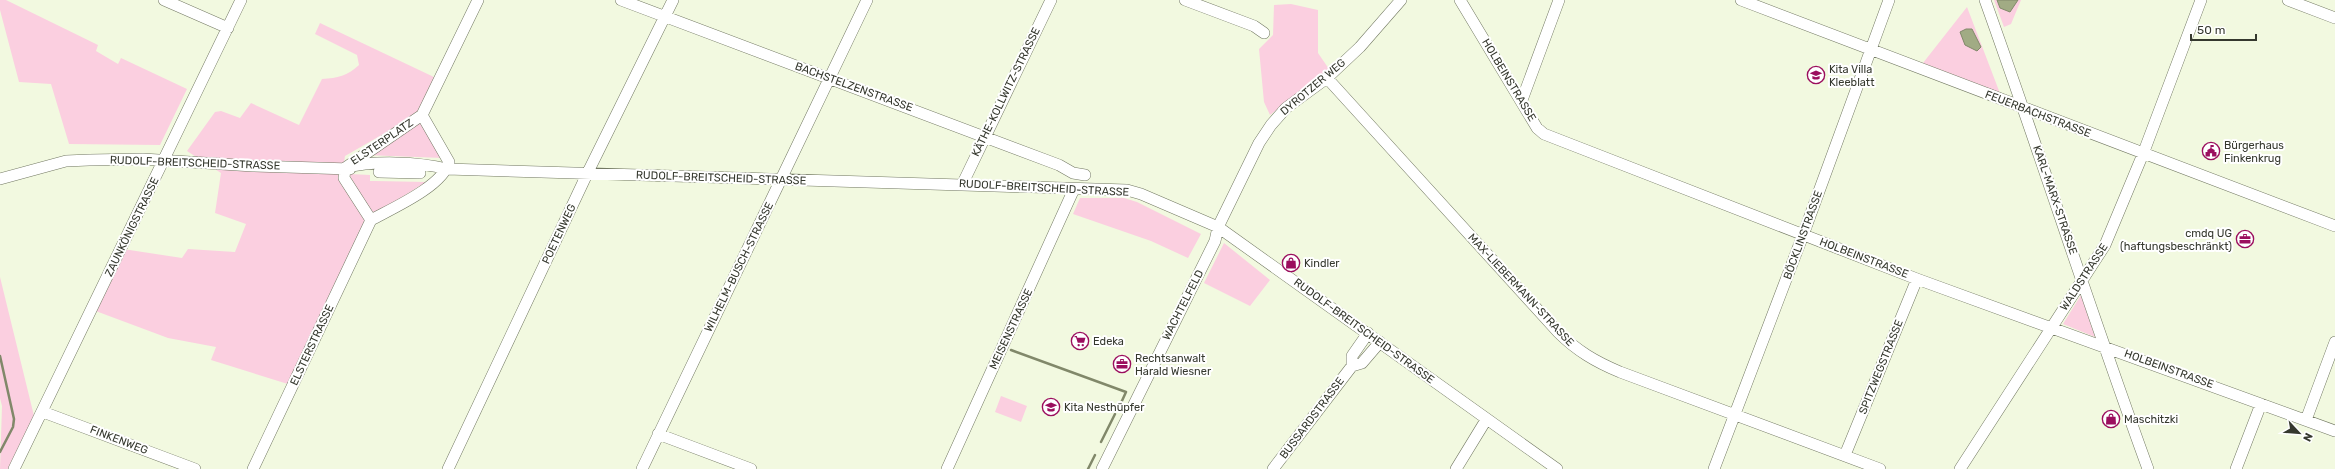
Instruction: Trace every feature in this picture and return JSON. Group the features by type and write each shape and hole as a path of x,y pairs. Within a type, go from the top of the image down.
{"street":[{"path":"164,0 228,28"},
{"name":"ZAUNKÖNIGSTRASSE","path":"14,469 242,0"},
{"path":"422,115 478,0"},
{"name":"BACHSTELZENSTRASSE","path":"621,0 756,52 830,76 1059,165 1073,173 1084,175"},
{"name":"POETENWEG","path":"448,469 588,172 673,0"},
{"name":"WILHELM-BUSCH-STRASSE","path":"642,469 867,0"},
{"name":"KÄTHE-KOLLWITZ-STRASSE","path":"962,184 1051,0"},
{"path":"1185,0 1254,26 1264,33"},
{"name":"DYROTZER WEG","path":"1218,227 1268,129 1286,108 1327,78 1381,25 1401,0"},
{"name":"HOLBEINSTRASSE","path":"1460,0 1522,100 1537,128 1544,134 1917,279 2103,345 2335,431"},
{"path":"1522,100 1559,0"},
{"name":"FEUERBACHSTRASSE","path":"1741,0 2335,226"},
{"name":"BÖCKLINSTRASSE","path":"1714,469 1803,234 1889,0"},
{"name":"KARL-MARX-STRASSE","path":"1985,0 2024,108 2103,345 2148,469"},
{"name":"WALDSTRASSE","path":"1960,469 2105,245 2143,154 2202,0"},
{"path":"2288,0 2335,18"},
{"name":"MAX-LIEBERMANN-STRASSE","path":"1327,78 1571,346 1588,358 1620,372 1880,469"},
{"name":"ELSTERPLATZ","path":"371,220 344,178 345,168 422,115 449,162 447,169"},
{"name":"RUDOLF-BREITSCHEID-STRASSE","path":"0,179 66,161 164,160 253,166 345,168 358,171 433,173 447,169 588,172 780,180 962,184 1126,190 1141,194 1218,227 1368,333 1486,420 1557,469"},
{"path":"371,220 439,180 447,169"},
{"name":"MEISENSTRASSE","path":"946,469 1074,189"},
{"name":"ELSTERSTRASSE","path":"253,469 371,220"},
{"name":"WACHTELFELD","path":"1102,469 1215,241 1218,227"},
{"name":"SPITZWEGSTRASSE","path":"1845,456 1917,279"},
{"name":"BUSSARDSTRASSE","path":"1352,366 1352,356 1368,333"},
{"name":"BUSSARDSTRASSE","path":"1273,469 1352,366 1362,363 1380,342"},
{"path":"2306,420 2335,342"},
{"path":"2236,469 2261,404"},
{"name":"FINKENWEG","path":"43,412 195,469"},
{"path":"1456,469 1486,420"},
{"path":"658,434 751,469"}],"shaded area":[{"path":"0,0 6,0 98,45 96,51 118,64 121,58 187,89 160,145 69,144 51,84 19,82 0,10"},
{"path":"1994,0 1997,0 2000,8 2010,12 2018,0 2021,0 2011,24 2004,27"},
{"path":"1997,0 2018,0 2010,12 2000,8"},
{"path":"1291,4 1318,10 1318,53 1329,69 1270,115 1264,102 1259,49 1273,35 1274,5"},
{"path":"1967,7 2001,96 1923,63"},
{"path":"320,23 436,78 418,114 345,156 341,182 366,222 291,385 211,360 216,347 168,338 93,310 123,249 182,258 188,249 235,252 246,224 215,213 221,173 187,151 215,112 221,111 240,118 251,103 299,125 322,79 342,76 359,65 357,55 315,34"},
{"path":"1966,29 1972,29 1981,47 1977,51 1965,45 1960,32"},
{"path":"420,118 443,158 365,155"},
{"path":"349,174 370,175 370,181 426,182 372,216"},
{"path":"1080,198 1124,198 1137,202 1201,234 1188,258 1151,241 1073,214"},
{"path":"1224,243 1270,280 1250,306 1204,283"},
{"path":"0,277 35,420 10,469 0,469 2,406 0,398"},
{"path":"2081,295 2095,337 2063,324"},
{"path":"1001,396 1027,406 1021,422 995,412"}],"waterway":[{"path":"1011,350 1126,392 1121,403"},
{"path":"0,356 14,419 13,427 0,452"},
{"path":"1101,442 1115,414"},
{"path":"1088,469 1095,455"}],"place":[{"name":"Kita Villa Kleeblatt","path":"1816,75"},
{"name":"Bürgerhaus Finkenkrug","path":"2211,151"},
{"name":"cmdq UG (haftungsbeschränkt)","path":"2245,239"},
{"name":"Kindler","path":"1291,263"},
{"name":"Edeka","path":"1080,341"},
{"name":"Rechtsanwalt Harald Wiesner","path":"1122,364"},
{"name":"Kita Nesthüpfer","path":"1051,407"},
{"name":"Maschitzki","path":"2111,419"}]}
